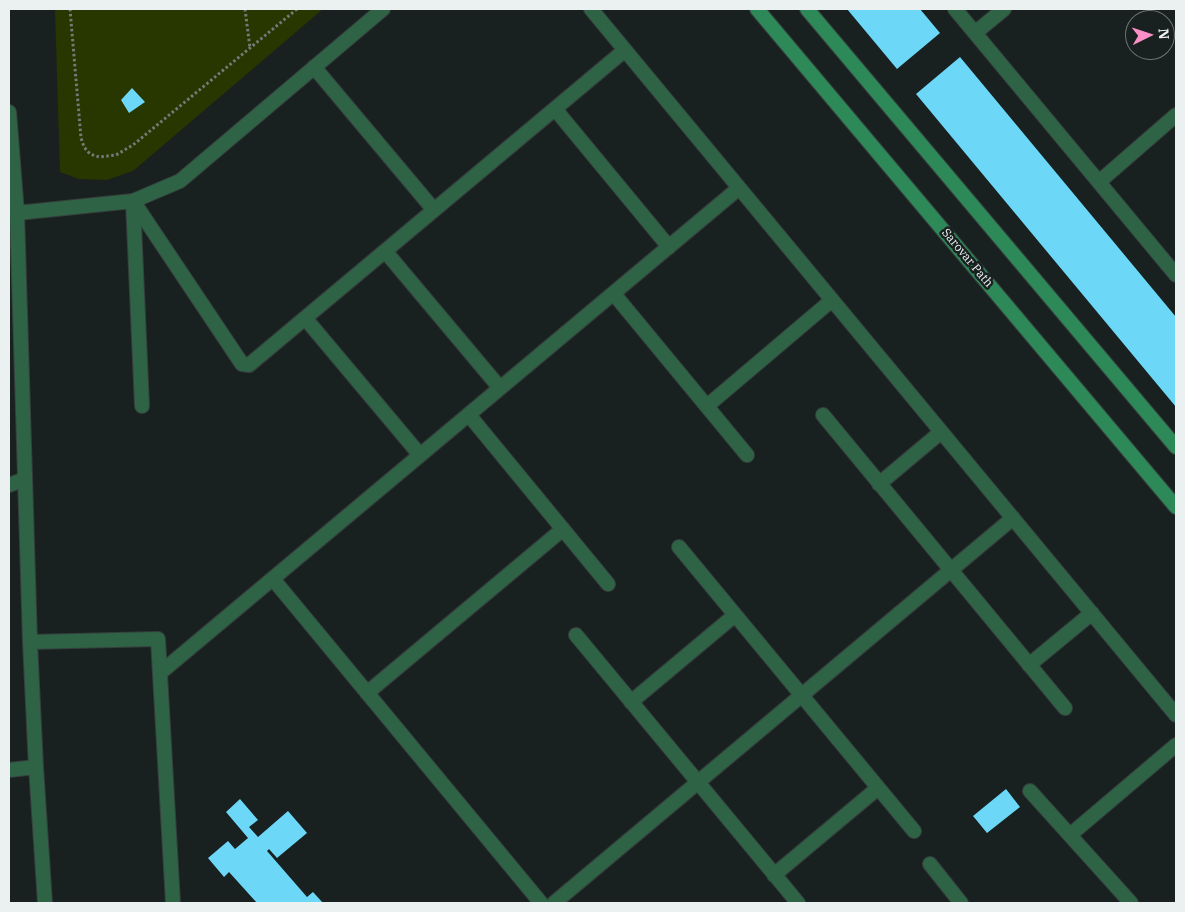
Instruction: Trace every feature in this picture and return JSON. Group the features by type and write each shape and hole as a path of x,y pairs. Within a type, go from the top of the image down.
{"main road":[{"name":"Sarovar Path","path":"758,9 1176,507"},
{"path":"807,9 1176,447"}],"street":[{"path":"16,213 133,201 180,181 382,9"},
{"path":"591,9 1176,715"},
{"path":"955,9 1176,275"},
{"path":"975,33 1004,9"},
{"path":"133,201 242,364 248,365 625,50"},
{"path":"314,67 434,210"},
{"path":"555,109 669,247"},
{"path":"9,112 16,213 30,642 45,903"},
{"path":"1099,182 1176,115"},
{"path":"160,673 740,188"},
{"path":"133,201 142,406"},
{"path":"386,251 500,388"},
{"path":"614,294 747,455"},
{"path":"707,406 832,300"},
{"path":"305,318 420,455"},
{"path":"469,415 608,584"},
{"path":"823,415 1065,708"},
{"path":"879,484 942,432"},
{"path":"9,485 25,479"},
{"path":"554,903 1013,518"},
{"path":"367,693 563,529"},
{"path":"679,547 914,831"},
{"path":"273,579 541,903"},
{"path":"1030,665 1092,613"},
{"path":"631,702 735,615"},
{"path":"576,635 798,903"},
{"path":"30,642 158,639 173,903"},
{"path":"1070,835 1176,745"},
{"path":"9,770 36,767"},
{"path":"774,875 878,788"},
{"path":"1030,791 1130,903"},
{"path":"930,864 961,903"}],"path":[{"path":"70,9 81,138 84,148 90,154 98,157 116,155 133,146 297,9"},
{"path":"245,9 250,48"}],"green space":[{"path":"55,9 323,9 133,171 107,180 79,179 60,172"}],"building":[{"path":"847,9 920,9 940,33 897,69"},
{"path":"960,57 1176,317 1176,407 916,94"},
{"path":"132,88 145,102 129,113 121,100"},
{"path":"1006,789 1020,807 987,833 973,816"},
{"path":"240,799 258,820 249,827 258,837 288,811 307,833 277,858 269,849 267,851 307,897 313,892 323,903 257,903 229,872 224,877 208,858 228,841 235,849 248,838 226,812"}]}
